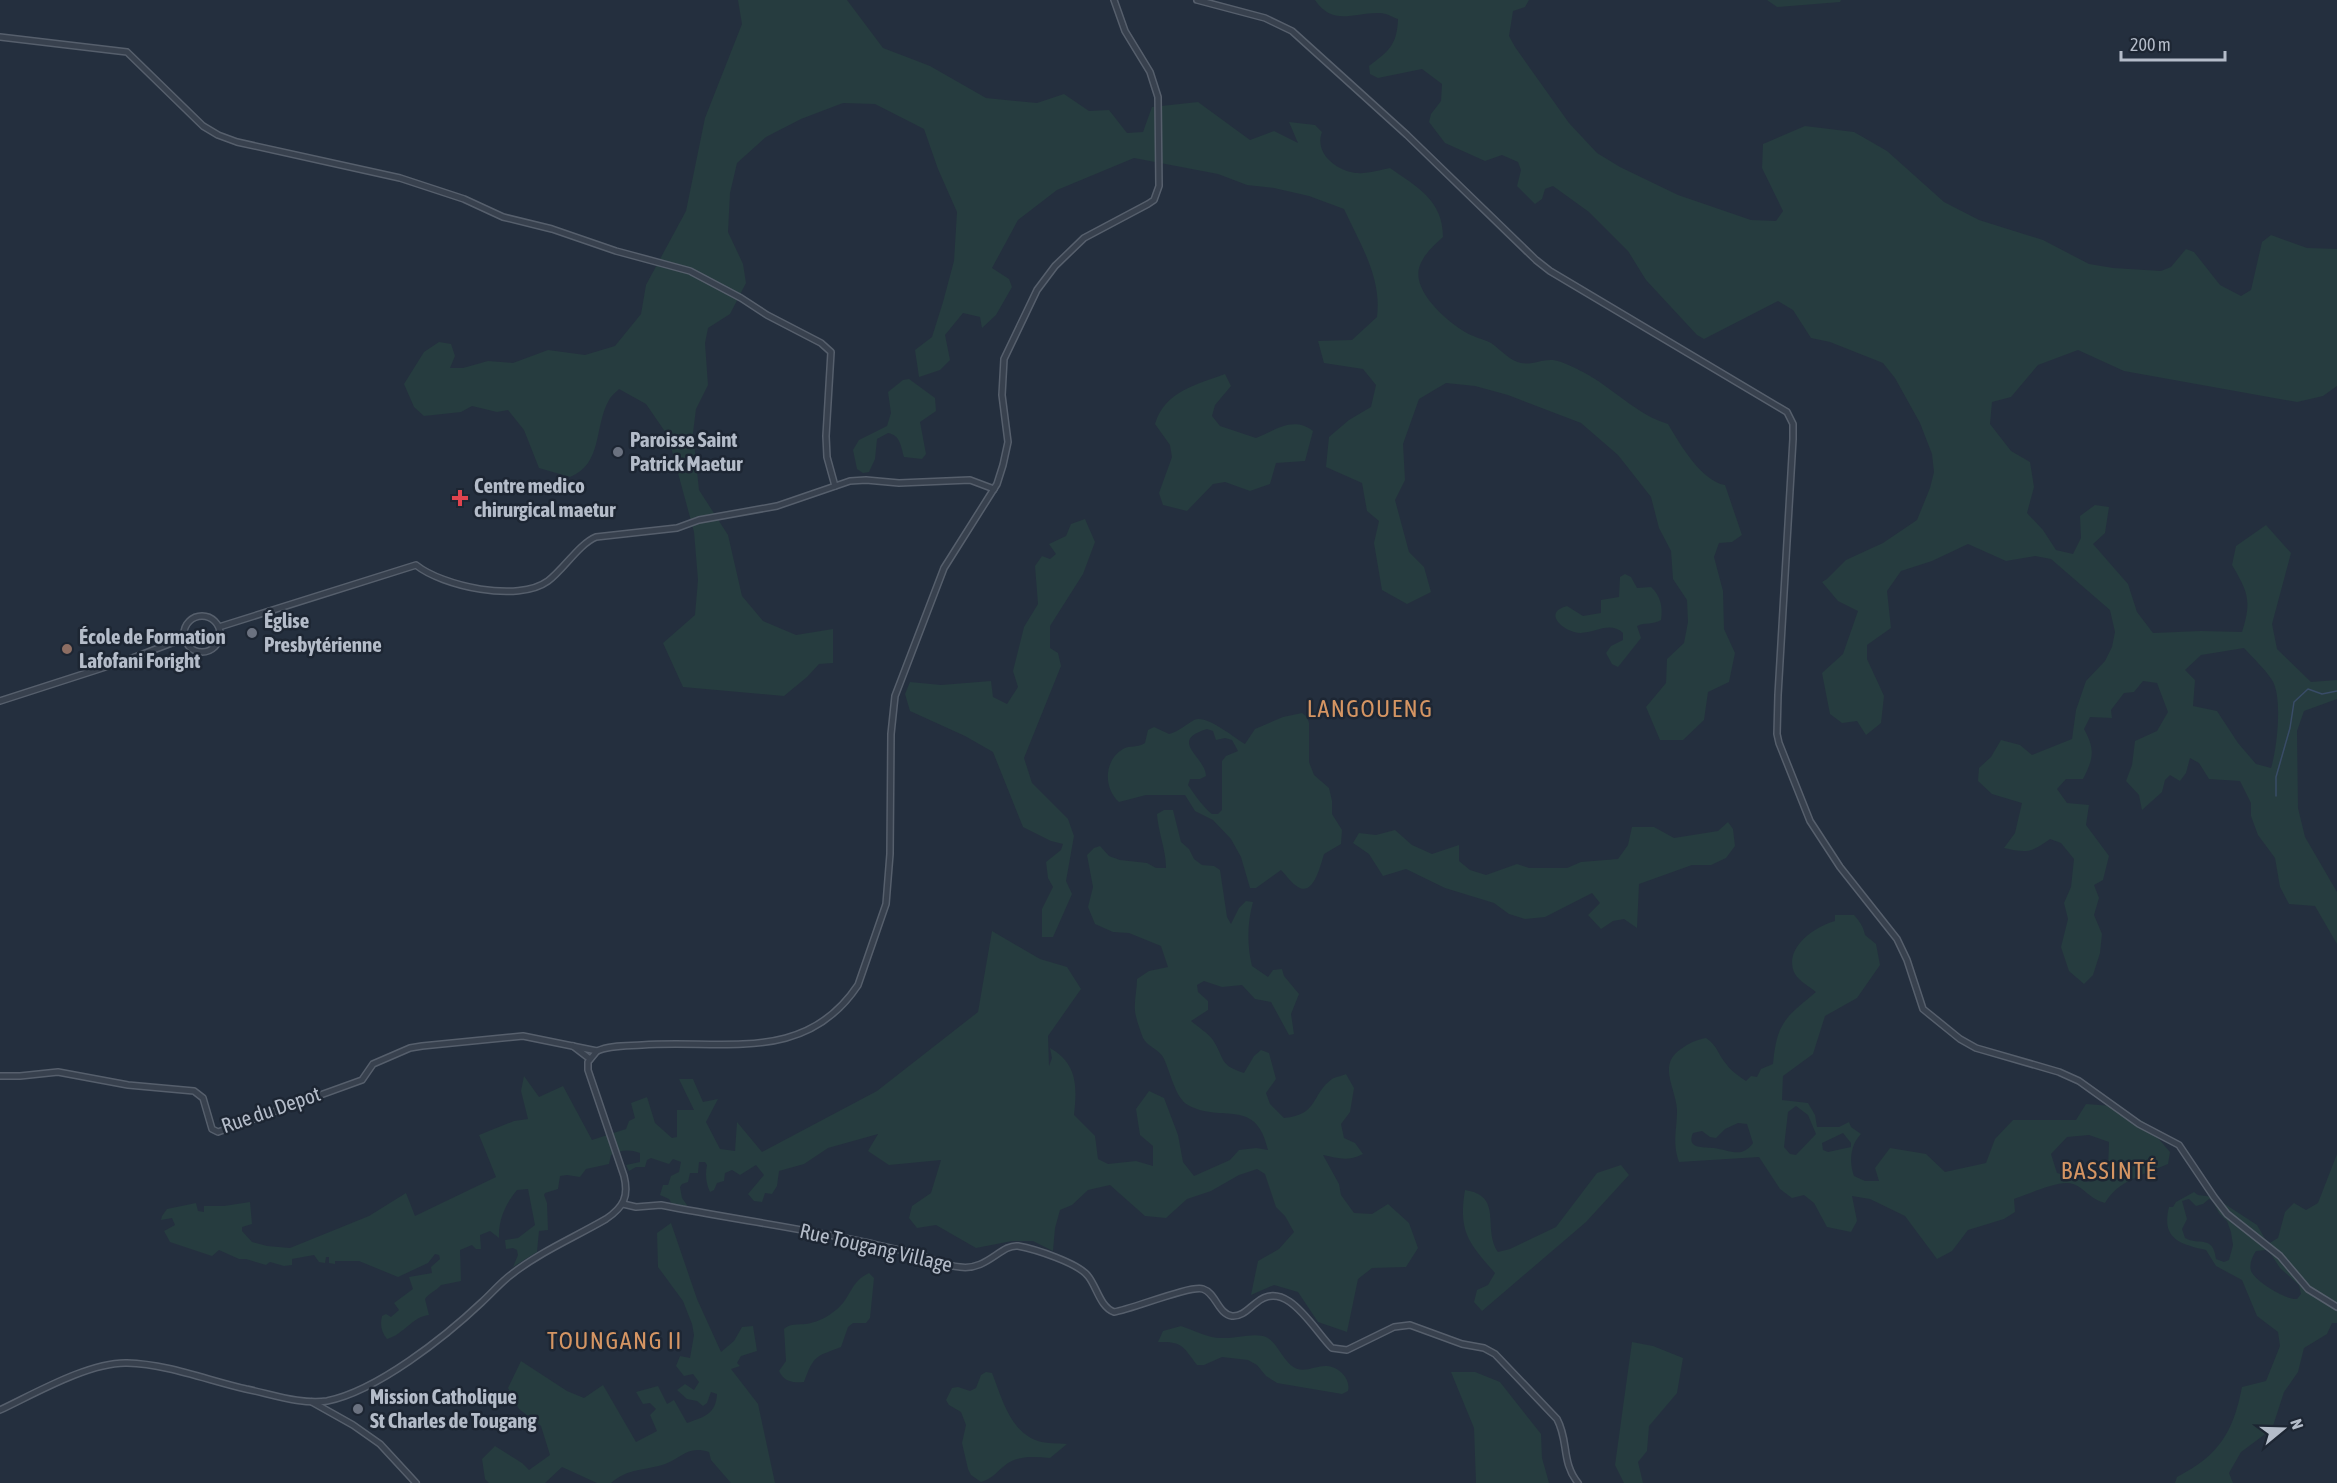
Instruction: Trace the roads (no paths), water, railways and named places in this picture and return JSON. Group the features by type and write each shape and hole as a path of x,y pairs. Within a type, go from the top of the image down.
{"street":[{"path":"573,1046 597,1051 664,1043 753,1043 782,1040 813,1029 853,993 858,985 886,904 890,854 891,734 896,696 944,568 994,489 1003,465 1008,442 1002,395 1004,359 1037,290 1055,266 1084,238 1154,200 1159,186 1158,97 1150,72 1125,31 1114,0"},
{"path":"1197,0 1265,18 1292,31 1360,91 1543,266 1569,284 1787,412 1792,424 1793,440 1778,695 1777,734 1779,743 1810,821 1840,867 1897,939 1907,960 1923,1009 1964,1042 1976,1048 2059,1072 2079,1081 2139,1124 2179,1145 2227,1214 2280,1256 2308,1289 2337,1307"},
{"path":"0,37 128,52 203,126 218,135 237,142 308,159 400,178 464,199 503,217 552,229 625,254 690,271 741,298 767,315 821,343 831,352 826,435 827,457 835,486"},
{"path":"219,627 416,565 428,575 469,586 493,590 530,589 546,583 596,537 676,528 699,520 777,506 850,481 899,483 970,480 994,489"},
{"path":"196,616 207,616 219,627 219,638 216,644 206,651 191,648 184,638 185,627 196,616"},
{"path":"0,701 127,660 184,638"},
{"name":"Rue du Depot","path":"0,1076 58,1072 128,1085 194,1091 203,1098 212,1129 218,1132 362,1080 373,1064 400,1052 422,1046 523,1036 573,1046"},
{"path":"573,1046 590,1059"},
{"path":"0,1410 63,1381 101,1367 125,1363 173,1370 264,1393 310,1401 339,1398 388,1375 452,1328 511,1275 617,1211 623,1204 627,1188 590,1078 588,1062 597,1051"},
{"name":"Rue Tougang Village","path":"623,1204 636,1207 661,1205 857,1240 963,1268 984,1264 1004,1250 1017,1246 1071,1263 1082,1269 1105,1306 1114,1312 1193,1288 1202,1289 1211,1294 1230,1316 1237,1316 1245,1312 1262,1297 1270,1294 1282,1296 1293,1303 1332,1348 1338,1351 1347,1350 1394,1327 1410,1326 1462,1344 1484,1348 1495,1354 1557,1419 1562,1427 1567,1464 1578,1483"},
{"path":"310,1401 353,1425 380,1444 416,1483"}],"waterway":[{"path":"2276,796 2276,777 2290,728 2294,702 2308,689 2322,694 2337,691"}],"place":[{"name":"Paroisse Saint Patrick Maetur","path":"618,452"},
{"name":"Centre medico chirurgical maetur","path":"460,498"},
{"name":"Église Presbytérienne","path":"252,633"},
{"name":"École de Formation Lafofani Foright","path":"67,649"},
{"name":"Mission Catholique St Charles de Tougang","path":"358,1409"}],"district":[{"name":"LANGOUENG","path":"1370,709"},
{"name":"BASSINTÉ","path":"2109,1171"},
{"name":"TOUNGANG II","path":"615,1341"}]}
